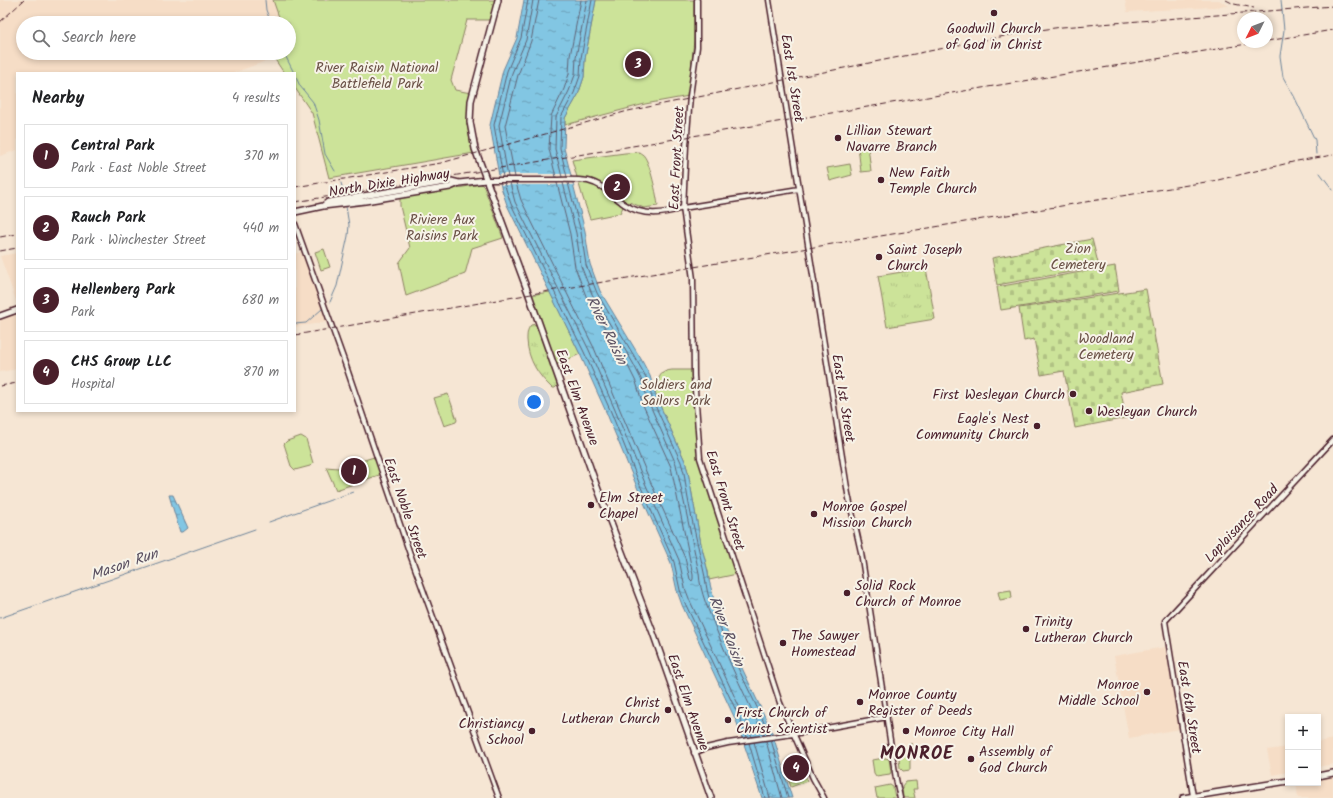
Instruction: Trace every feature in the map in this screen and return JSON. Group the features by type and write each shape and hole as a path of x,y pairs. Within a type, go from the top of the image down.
{"main road":[{"name":"East Elm Avenue","path":"498,0 471,101 470,114 473,141 597,487 652,630 711,798"},
{"name":"North Dixie Highway","path":"296,212 323,206 365,201 450,187 459,183 486,180"},
{"path":"0,316 16,310"},
{"path":"1321,775 1333,773"},
{"path":"1183,798 1285,781"}],"street":[{"name":"East Front Street","path":"697,0 697,47 690,96 683,208 694,279 694,376 700,458 780,703 813,778 824,798"},
{"name":"East 1st Street","path":"769,0 848,494 861,552 900,798"},
{"path":"486,180 574,180 590,182 608,190 625,204 636,210 651,214 665,213 683,208 799,189"},
{"name":"East Noble Street","path":"296,227 347,369 410,554 499,798"},
{"name":"Laplaisance Road","path":"1165,621 1333,440"},
{"name":"East 6th Street","path":"1165,621 1193,796"},
{"path":"694,752 706,748 742,741 793,734 887,717"}],"shaded area":[{"path":"0,0 273,0 279,16 16,16 16,60 269,60 236,72 16,72 16,150 0,156"},
{"path":"1125,0 1219,0 1229,6 1127,12"},
{"path":"302,251 327,322 296,327 296,254"},
{"path":"16,253 16,300 0,256"},
{"path":"16,306 16,369 0,372 0,312"},
{"name":"Monroe Middle School","path":"1165,647 1180,729 1129,738 1114,656"},
{"path":"1333,739 1333,764 1321,766 1321,741"},
{"path":"1285,747 1285,773 1272,775 1267,750"},
{"path":"1333,776 1333,798 1298,798 1296,786 1321,786 1321,778"}],"green space":[{"name":"River Raisin National Battlefield Park","path":"273,0 495,0 490,20 467,20 451,80 455,90 471,93 467,116 474,153 329,178 312,113 296,89 296,72 283,72 275,60 296,60 296,16 279,16"},
{"path":"596,0 694,0 694,39 689,96 645,104 565,125 565,118 578,95 584,77 585,59"},
{"path":"868,146 871,171 861,172 858,147"},
{"path":"639,152 644,156 649,165 658,206 644,208 629,202 623,207 620,213 590,219 572,160"},
{"path":"850,164 852,175 830,181 827,168"},
{"name":"Riviere Aux Raisins Park","path":"481,184 484,187 503,238 472,248 465,274 406,296 399,263 410,248 400,206 400,198"},
{"name":"Zion Cemetery","path":"1092,239 1099,267 997,285 992,258"},
{"path":"324,249 330,267 321,270 315,252"},
{"path":"1115,266 1119,291 1001,310 997,287"},
{"path":"926,268 935,319 887,327 878,276"},
{"name":"Woodland Cemetery","path":"1146,289 1163,384 1121,392 1126,418 1075,428 1064,371 1041,375 1034,339 1024,341 1019,308"},
{"path":"550,292 580,354 554,366 529,295"},
{"path":"536,324 558,385 555,388 552,388 542,378 529,354 527,340 528,332 531,325"},
{"name":"Soldiers and Sailors Park","path":"694,370 700,458 737,574 709,580 685,461 657,399 653,384 658,383 659,377 666,371"},
{"path":"448,394 457,420 456,422 444,426 434,398"},
{"path":"301,436 306,439 313,463 310,466 295,470 291,466 284,444 287,441"},
{"path":"374,457 376,458 382,474 336,490 326,467 338,468"},
{"path":"1011,590 1012,598 1000,600 998,592"},
{"path":"911,743 913,757 910,758 910,770 903,771 900,768 899,759"},
{"path":"885,758 889,759 890,774 876,776 874,773 872,760"},
{"path":"805,775 807,781 791,787 788,778 792,776 794,779"},
{"path":"916,781 917,789 913,789 915,798 903,798 902,786 905,782"},
{"path":"890,785 893,787 895,798 877,798 875,788"}],"water":[{"name":"River Raisin","path":"524,0 596,0 585,59 584,77 578,95 565,118 564,148 585,231 590,264 600,291 650,376 657,399 685,461 701,544 714,600 742,668 772,732 792,798 762,798 737,723 682,605 677,591 671,563 637,487 607,414 580,354 507,205 501,187 490,125 503,70 517,38"},
{"path":"169,495 173,495 188,528 183,532 180,532"}],"pier":[{"path":"499,174 570,174 573,185 501,185"}],"waterway":[{"name":"Mason Run","path":"265,0 268,16"},
{"path":"1281,0 1284,30 1280,56 1283,77 1294,96 1315,140 1316,154"},
{"name":"Mason Run","path":"288,60 294,72"},
{"name":"Mason Run","path":"296,77 300,86 313,102 319,120 325,154 335,171"},
{"path":"1320,173 1333,190"},
{"name":"Mason Run","path":"341,183 343,190"},
{"name":"Mason Run","path":"330,302 337,286 348,236 349,225 346,207"},
{"name":"Mason Run","path":"296,324 306,323 322,309"},
{"name":"Mason Run","path":"269,522 353,492"},
{"name":"Mason Run","path":"0,618 255,529"}],"railway":[{"path":"0,22 24,0"},
{"path":"1226,0 1234,4 1254,8"},
{"path":"296,187 441,163 628,111 1025,32 1062,27 1333,6"},
{"path":"1273,40 1333,30"},
{"path":"296,202 1237,46"},
{"path":"296,335 543,292 1218,180 1297,161 1333,155"},
{"path":"0,237 16,234"},
{"path":"0,251 16,248"},
{"path":"0,386 16,383"}],"place":[{"name":"Goodwill Church of God in Christ","path":"994,13"},
{"name":"Hellenberg Park","path":"638,64"},
{"name":"Lillian Stewart Navarre Branch","path":"838,138"},
{"name":"New Faith Temple Church","path":"881,180"},
{"name":"Rauch Park","path":"617,187"},
{"name":"Saint Joseph Church","path":"879,257"},
{"name":"First Wesleyan Church","path":"1073,394"},
{"name":"Wesleyan Church","path":"1089,411"},
{"name":"Eagle's Nest Community Church","path":"1037,426"},
{"name":"Central Park","path":"354,471"},
{"name":"Elm Street Chapel","path":"591,505"},
{"name":"Monroe Gospel Mission Church","path":"814,514"},
{"name":"Solid Rock Church of Monroe","path":"847,593"},
{"name":"Trinity Lutheran Church","path":"1026,629"},
{"name":"The Sawyer Homestead","path":"783,643"},
{"name":"Monroe Middle School","path":"1147,692"},
{"name":"Monroe County Register of Deeds","path":"860,702"},
{"name":"Christ Lutheran Church","path":"668,710"},
{"name":"First Church of Christ Scientist","path":"728,720"},
{"name":"Christiancy School","path":"532,731"},
{"name":"Monroe City Hall","path":"906,731"},
{"name":"Assembly of God Church","path":"971,759"},
{"name":"CHS Group LLC","path":"796,768"}],"district":[{"name":"MONROE","path":"917,753"}]}
